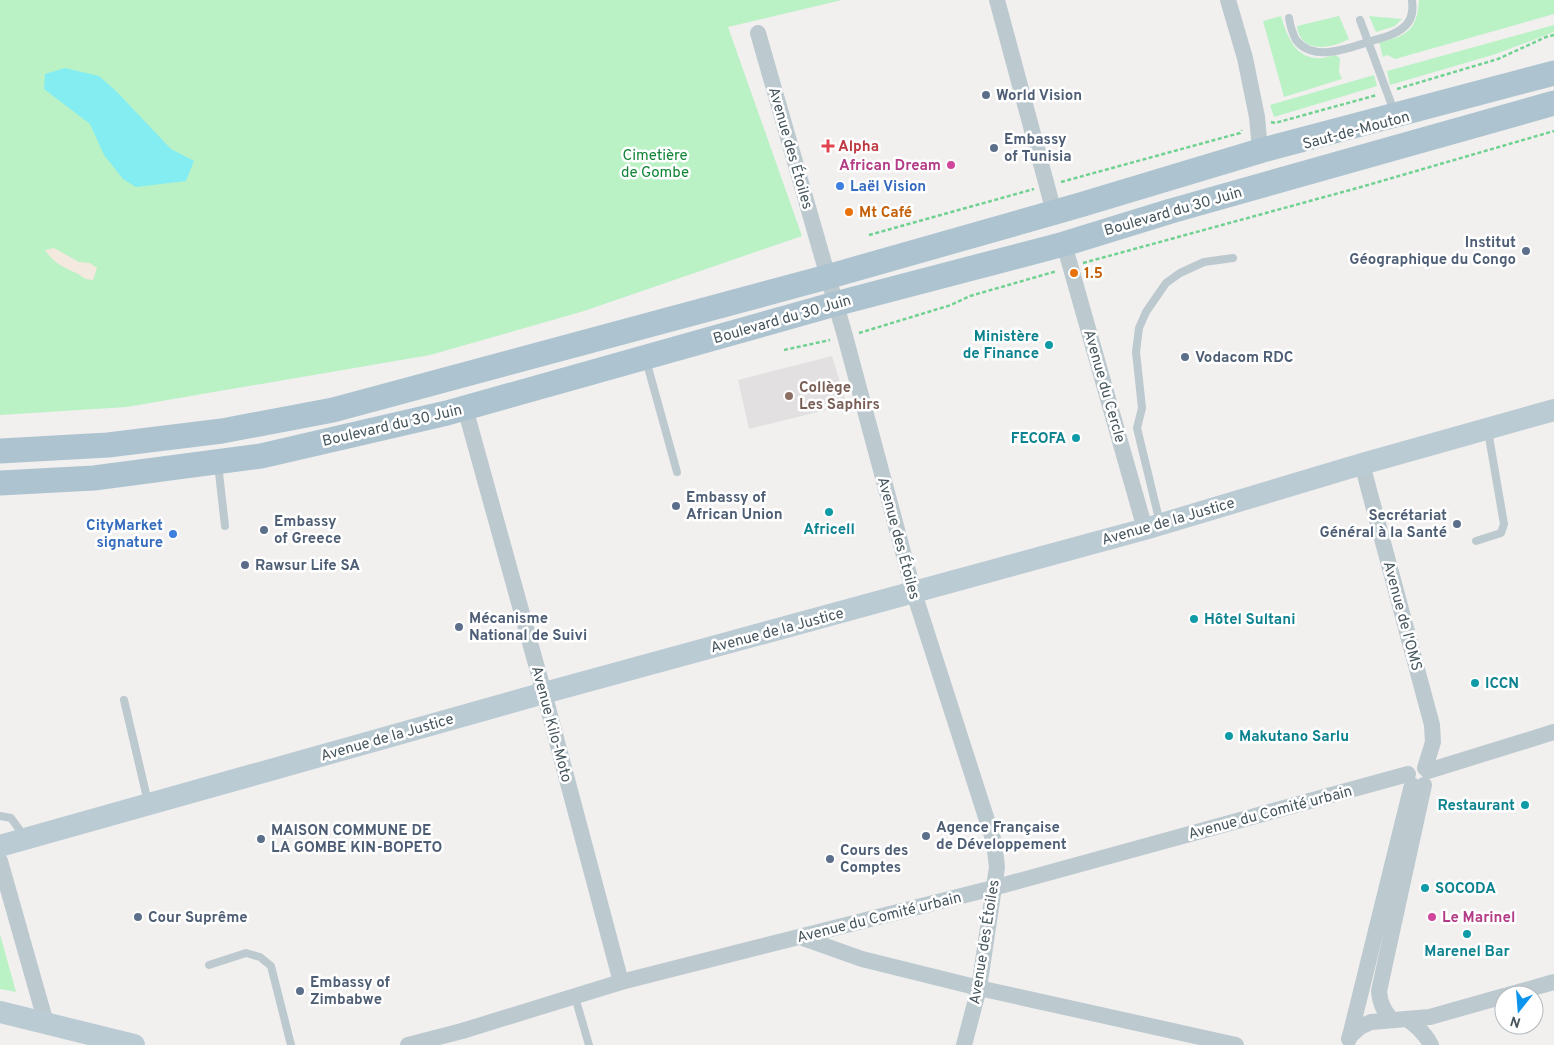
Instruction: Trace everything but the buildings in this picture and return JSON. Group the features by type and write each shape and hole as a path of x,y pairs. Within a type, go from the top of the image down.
{"main road":[{"name":"Boulevard du 30 Juin","path":"0,451 108,445 222,431 333,410 827,277 1263,150 1554,74"},
{"name":"Saut-de-Mouton","path":"1159,181 1554,78"},
{"name":"Saut-de-Mouton","path":"1171,211 1554,97"},
{"name":"Boulevard du 30 Juin","path":"0,482 94,478 260,456 465,408 835,304 1067,255 1171,211 1554,102"},
{"name":"Avenue de la Justice","path":"0,846 544,693 1153,526 1554,410"},
{"path":"0,1012 134,1045"}],"street":[{"path":"997,0 1054,212"},
{"path":"1228,0 1245,58 1257,116 1259,139 1263,150"},
{"name":"Avenue des Étoiles","path":"758,33 845,336 914,593 994,842 997,867 979,988 964,1045"},
{"name":"Avenue du Cercle","path":"1067,255 1153,526"},
{"name":"Avenue Kilo-Moto","path":"465,408 621,982"},
{"name":"Avenue de l'OMS","path":"1362,464 1432,725 1433,742 1420,776 1379,991 1380,1001 1382,1008 1399,1020 1418,1026 1431,1045"},
{"name":"Avenue du Comité urbain","path":"408,1045 458,1038 575,996 621,982 993,888 1420,776 1554,732"},
{"path":"1349,1040 1420,776"},
{"path":"0,861 46,1023"},
{"path":"800,937 862,959 979,988 1236,1045"},
{"path":"1349,1040 1360,1027 1370,1022 1430,1017 1494,999"}],"lane":[{"path":"1289,18 1296,39 1305,47 1316,52 1337,51 1390,35 1408,24 1413,12 1412,0"},
{"path":"1360,20 1396,115"},
{"path":"1153,526 1137,428 1142,408 1136,352 1139,328 1146,312 1166,283 1180,273 1204,262 1233,258"},
{"path":"646,358 677,472"},
{"path":"1476,541 1501,533 1504,524 1487,429"},
{"path":"218,462 225,526"},
{"path":"124,700 149,804"},
{"path":"0,816 11,818 26,839"},
{"path":"209,965 246,953 260,957 271,966 291,1045"},
{"path":"575,996 589,1045"}],"path":[{"path":"1269,121 1274,123 1498,60 1554,36"},
{"path":"1058,183 1240,133 1245,125"},
{"path":"784,350 845,336 951,305 1067,255 1352,189 1554,132"},
{"path":"869,235 1037,188"}],"shaded area":[{"path":"832,356 847,405 749,429 738,380"}],"green space":[{"name":"Cimetière de Gombe","path":"0,0 842,0 728,27 802,236 584,311 430,355 127,407 0,415"},
{"path":"1419,0 1554,0 1554,14 1395,59 1387,55 1383,57 1379,42 1397,37 1409,30 1416,18"},
{"path":"1281,16 1290,39 1299,51 1313,58 1335,55 1340,58 1339,72 1342,79 1284,97 1263,21"},
{"path":"1339,16 1349,39 1334,45 1317,47 1304,41 1299,35 1297,26"},
{"path":"1369,16 1402,19 1395,26 1376,32"},
{"path":"1554,25 1554,32 1496,54 1390,85 1387,71"},
{"path":"1374,75 1377,86 1274,117 1270,105"},
{"path":"0,934 16,992 0,989"}],"sand":[{"path":"54,248 79,262 90,263 97,268 93,280 84,278 55,261 45,250"}],"water":[{"path":"65,68 99,76 117,92 171,149 194,161 186,181 136,187 123,179 104,155 90,124 44,89 45,74"}],"place":[{"name":"World Vision","path":"986,95"},
{"name":"Alpha","path":"828,146"},
{"name":"Embassy of Tunisia","path":"994,148"},
{"name":"African Dream","path":"951,165"},
{"name":"Laël Vision","path":"840,186"},
{"name":"Mt Café","path":"849,212"},
{"name":"Institut Géographique du Congo","path":"1526,251"},
{"name":"1.5","path":"1074,273"},
{"name":"Ministère de Finance","path":"1049,345"},
{"name":"Vodacom RDC","path":"1185,357"},
{"name":"Collège Les Saphirs","path":"789,396"},
{"name":"FECOFA","path":"1076,438"},
{"name":"Embassy of African Union","path":"676,506"},
{"name":"Africell","path":"829,512"},
{"name":"Secrétariat Général à la Santé","path":"1457,524"},
{"name":"Embassy of Greece","path":"264,530"},
{"name":"CityMarket signature","path":"173,534"},
{"name":"Rawsur Life SA","path":"245,565"},
{"name":"Hôtel Sultani","path":"1194,619"},
{"name":"Mécanisme National de Suivi","path":"459,627"},
{"name":"ICCN","path":"1475,683"},
{"name":"Makutano Sarlu","path":"1229,736"},
{"name":"Restaurant","path":"1525,805"},
{"name":"Agence Française de Développement","path":"926,836"},
{"name":"MAISON COMMUNE DE LA GOMBE KIN-BOPETO","path":"261,839"},
{"name":"Cours des Comptes","path":"830,859"},
{"name":"SOCODA","path":"1425,888"},
{"name":"Cour Suprême","path":"138,917"},
{"name":"Le Marinel","path":"1432,917"},
{"name":"Marenel Bar","path":"1467,934"},
{"name":"Embassy of Zimbabwe","path":"300,991"}]}
